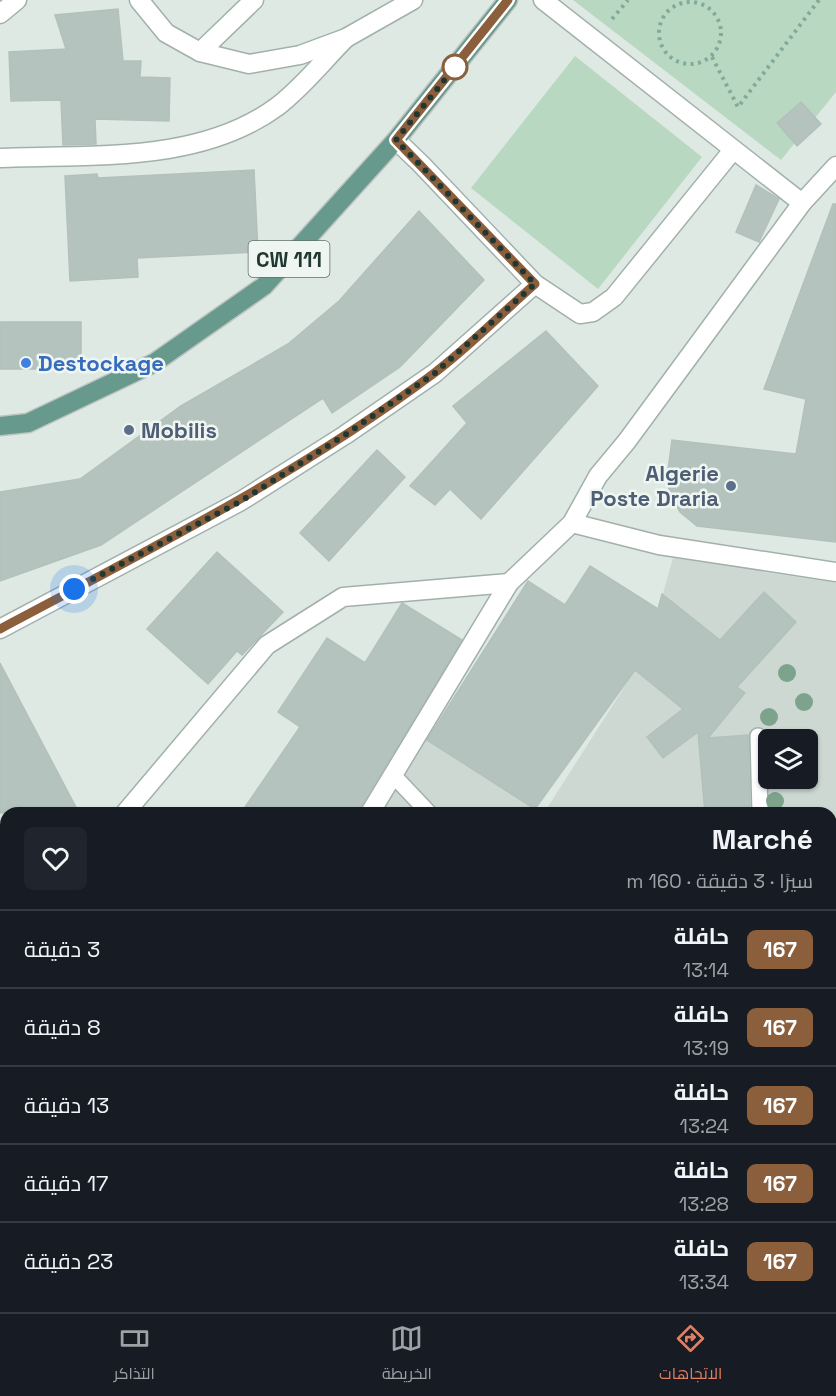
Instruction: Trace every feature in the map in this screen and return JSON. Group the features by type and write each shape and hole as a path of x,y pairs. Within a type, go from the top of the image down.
{"main road":[{"name":"CW 111","path":"0,426 28,423 154,363 264,286 396,140 508,0"}],"street":[{"path":"0,14 17,0"},
{"path":"139,0 166,33 200,52 249,64 300,55 346,38 413,0"},
{"path":"200,52 254,0"},
{"path":"543,0 802,203"},
{"path":"0,158 164,150 231,133 278,105 346,38"},
{"path":"396,140 535,284 579,314 593,312 614,297 733,150"},
{"path":"374,807 509,583 572,523 598,476 627,441 802,203 836,166"},
{"path":"0,629 241,501 345,435 435,373 535,284"},
{"path":"572,523 658,545 836,572"},
{"path":"130,807 267,645 343,597 509,583"}],"lane":[{"path":"393,775 423,807"},
{"path":"759,789 760,807"}],"path":[{"path":"712,57 738,106 819,0"},
{"path":"692,1 707,2 721,28 720,41 712,57 701,63 676,62 666,52 660,41 659,27 674,5 692,1"}],"shaded area":[{"path":"673,558 836,583 836,807 548,807 646,653"},
{"path":"424,737 532,807 384,807"}],"green space":[{"path":"573,0 836,0 836,92 781,160"},
{"path":"575,56 702,157 598,289 471,188"}],"building":[{"path":"118,9 123,61 141,61 140,77 170,78 169,121 95,119 96,144 63,145 61,100 11,101 9,52 66,49 55,15"},
{"path":"801,102 821,124 797,146 777,123"},
{"path":"254,170 258,252 137,258 138,277 70,281 65,176 97,174 98,178"},
{"path":"756,185 779,199 759,242 736,232"},
{"path":"833,204 836,204 836,542 697,526 680,512 670,494 667,478 672,440 796,454 806,399 764,389"},
{"path":"419,211 484,280 400,367 332,413 323,398 101,545 0,581 0,492 80,479 181,406 288,344 339,301"},
{"path":"0,322 81,322 81,354 64,369 0,369"},
{"path":"546,331 598,386 481,519 450,489 435,505 410,486 467,423 453,406"},
{"path":"377,450 405,477 329,561 300,533"},
{"path":"217,552 283,612 242,655 237,651 208,684 147,629"},
{"path":"590,566 658,609 662,594 720,640 764,592 796,622 737,687 745,693 708,738 748,735 750,807 704,807 698,732 663,758 647,737 683,709 635,670 536,807 532,807 427,740 528,581 565,605"},
{"path":"402,603 462,640 361,807 245,807 300,727 278,712 327,638 365,663"},
{"path":"0,663 76,807 0,807"}],"bus line":[{"name":"167","path":"0,629 241,501 345,435 435,373 535,284 396,140 508,0"}],"place":[{"name":"Destockage","path":"26,363"},
{"name":"Mobilis","path":"129,430"},
{"name":"Algerie Poste Draria","path":"731,486"}],"route":[{"path":"74,589 241,501 345,435 435,373 535,284 396,140 455,67"}]}
